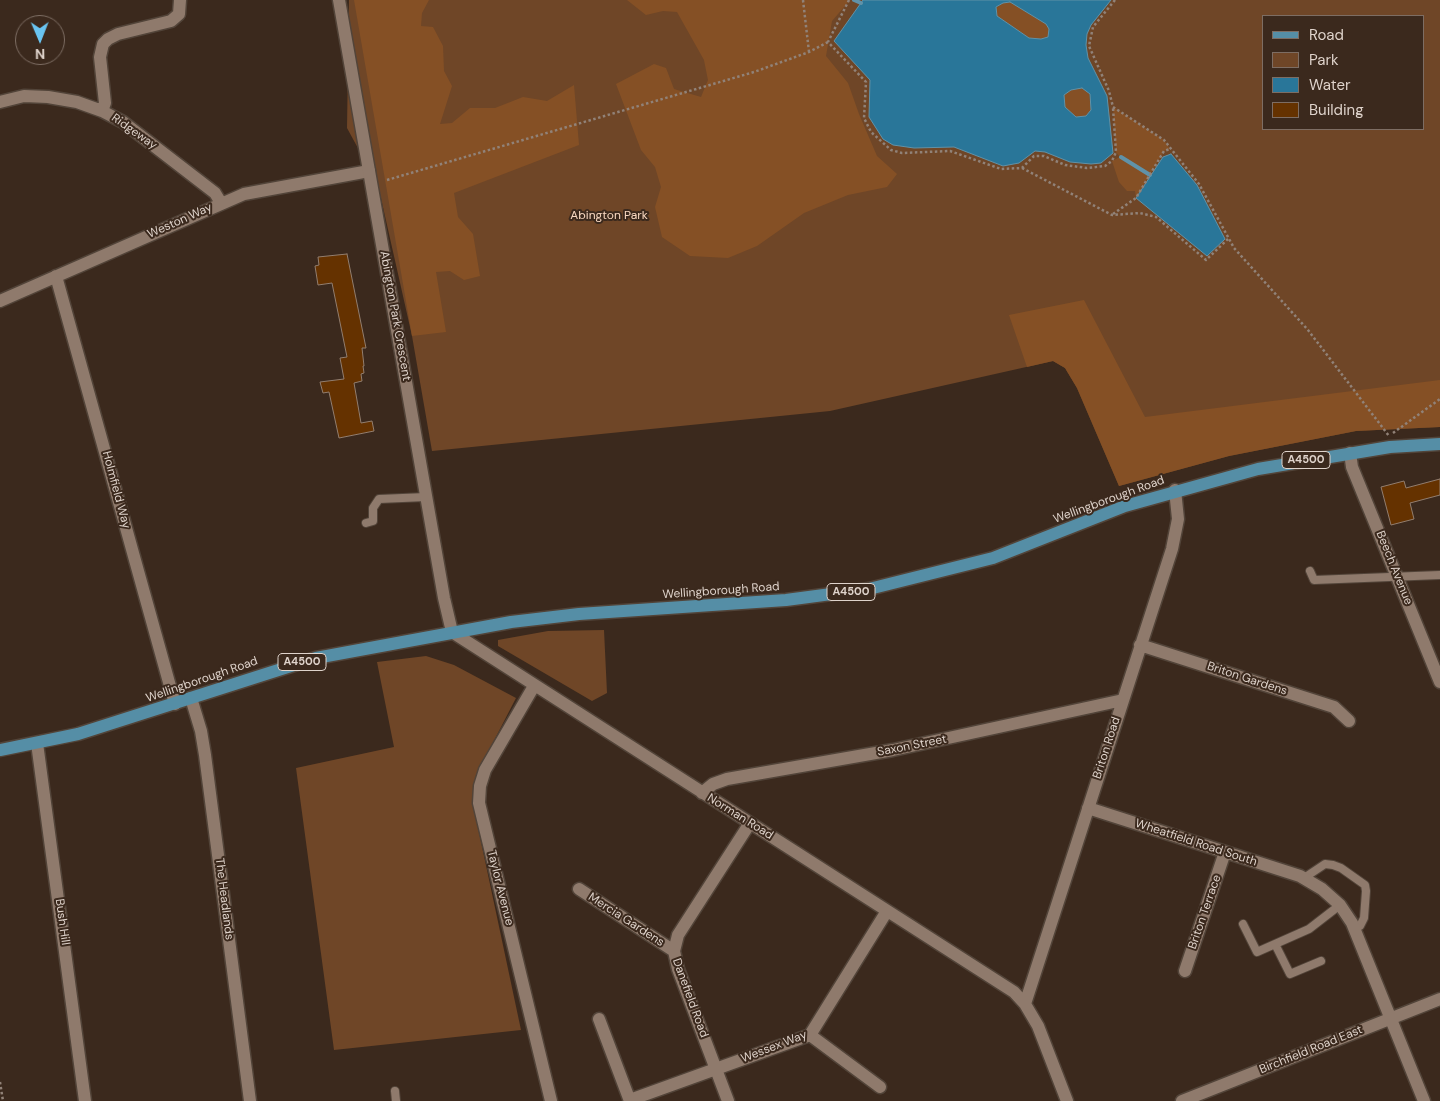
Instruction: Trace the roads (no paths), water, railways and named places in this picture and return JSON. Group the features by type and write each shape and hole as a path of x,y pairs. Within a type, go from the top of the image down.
{"main road":[{"name":"Wellingborough Road","path":"0,750 78,734 316,658 452,632 578,614 786,600 869,589 993,558 1126,506 1175,490 1258,469 1350,453 1440,444"}],"street":[{"path":"102,111 105,103 100,57 102,44 108,38 118,34 171,21 178,14 180,0"},
{"name":"Abington Park Crescent","path":"340,0 426,497 452,632"},
{"name":"Ridgeway","path":"0,102 24,96 48,97 77,102 102,111 123,122 144,138 215,193 221,203"},
{"name":"Weston Way","path":"0,301 221,203 261,189 369,171"},
{"name":"Holmfield Way","path":"56,276 175,704"},
{"name":"Beech Avenue","path":"1350,453 1352,467 1440,682"},
{"name":"Briton Road","path":"1025,1004 1176,532 1178,508 1175,490"},
{"name":"Norman Road","path":"452,632 998,981 1025,1004 1038,1026 1067,1101"},
{"name":"Briton Gardens","path":"1140,645 1334,707 1349,721"},
{"name":"Taylor Avenue","path":"534,686 485,770 480,786 479,803 550,1101"},
{"name":"The Headlands","path":"191,698 201,731 205,755 250,1101"},
{"name":"Saxon Street","path":"702,793 713,784 727,780 903,748 1123,700"},
{"name":"Bush Hill","path":"37,743 85,1101"},
{"name":"Wheatfield Road South","path":"1088,808 1304,878 1322,889 1340,905 1354,929 1424,1101"},
{"name":"Danefield Road","path":"728,1101 678,969 674,950 678,935 750,823"},
{"name":"Briton Terrace","path":"1185,971 1225,852"},
{"name":"Mercia Gardens","path":"579,889 674,950"},
{"name":"Wessex Way","path":"630,1100 810,1035 887,911"},
{"name":"Birchfield Road East","path":"1182,1101 1440,1000"},
{"path":"599,1019 630,1100"},
{"path":"810,1035 880,1087"}],"lane":[{"path":"366,523 373,521 373,508 380,499 426,497"},
{"path":"1310,571 1314,580 1440,575"},
{"path":"1304,878 1325,864 1341,868 1365,885 1364,918 1360,926 1354,929"},
{"path":"1243,924 1257,952 1317,924 1340,905"},
{"path":"1275,944 1290,974 1321,960"},
{"path":"395,1092 396,1101"}],"water":[{"path":"863,0 1111,0 1091,25 1087,34 1086,45 1088,58 1107,96 1113,153 1101,163 1091,164 1070,162 1045,152 1035,151 1019,163 1003,166 954,147 914,148 893,145 883,139 869,117 870,80 834,41","holes":["1010,2 1046,24 1049,29 1048,37 1041,39 1029,38 997,16 996,7","1082,88 1090,94 1091,110 1086,116 1076,117 1065,107 1064,95 1071,90"]},
{"path":"1171,154 1197,185 1225,239 1207,256 1136,198 1163,157"}],"waterway":[{"path":"854,0 861,3"},
{"path":"1121,157 1150,175"}],"park label":[{"name":"Abington Park","path":"609,216"}]}
